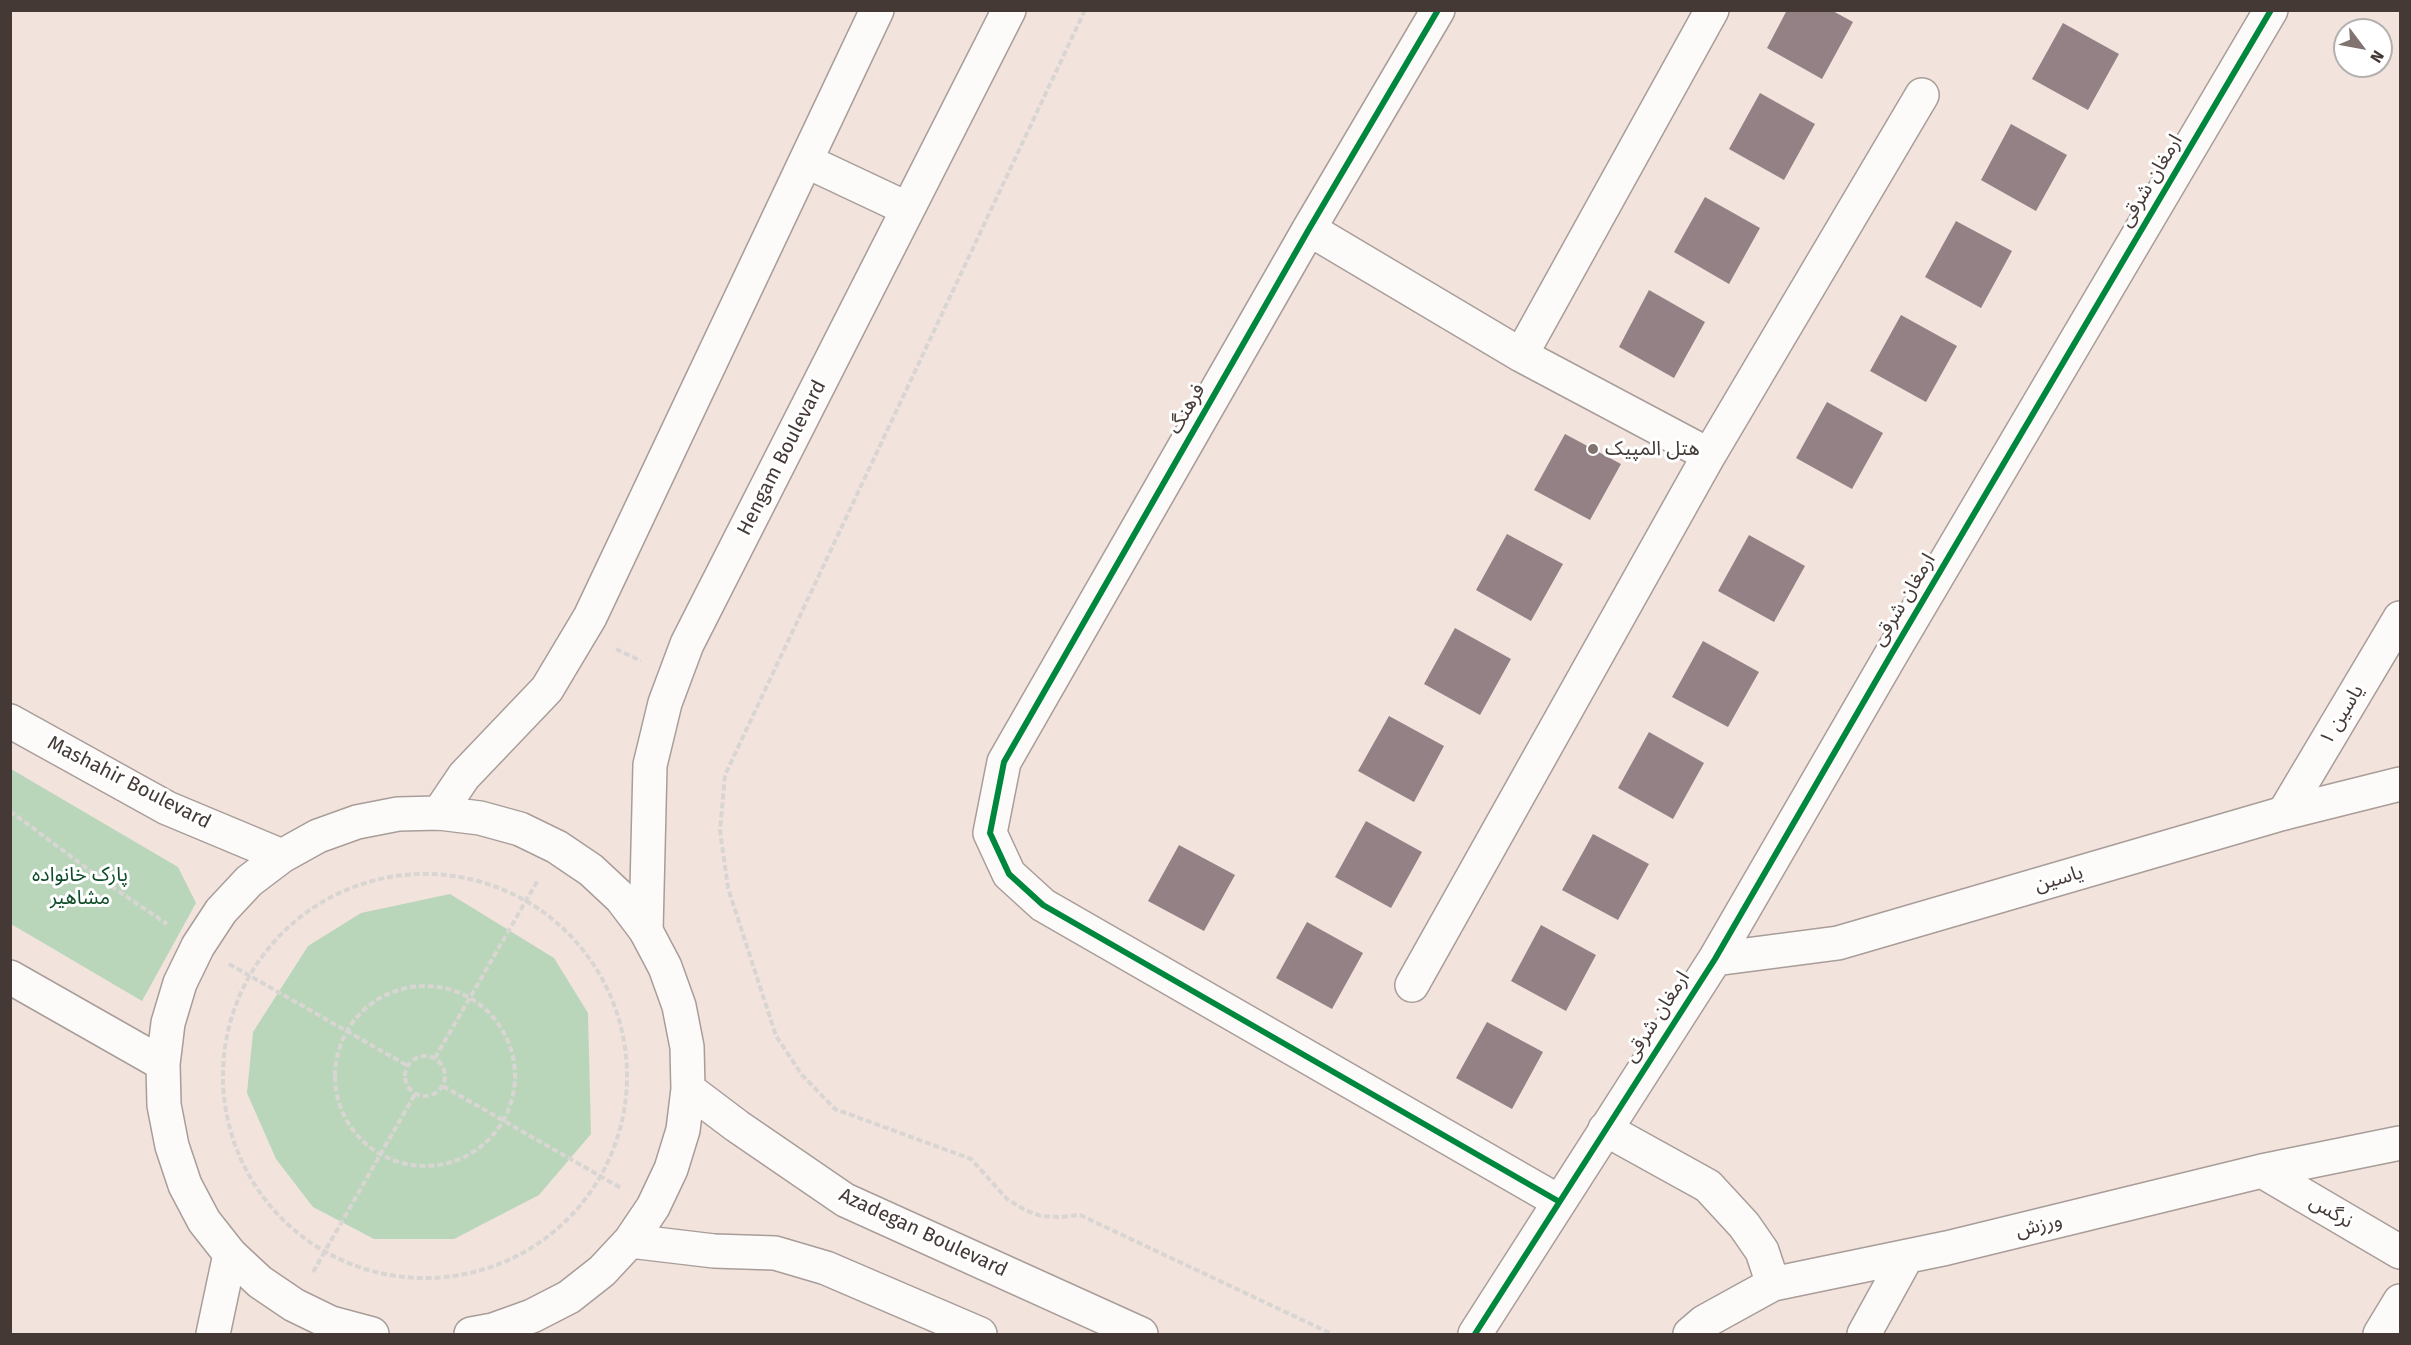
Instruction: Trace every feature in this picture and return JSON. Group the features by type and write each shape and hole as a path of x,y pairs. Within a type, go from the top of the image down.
{"street":[{"path":"439,813 464,776 547,689 581,633 877,10"},
{"name":"Hengam Boulevard","path":"646,931 650,765 665,703 687,644 1008,10"},
{"name":"فرهنگ","path":"1438,10 1309,229 1004,762 990,833 1009,873 1043,905 1558,1201"},
{"path":"1521,355 1712,10"},
{"name":"ارمغان شرقی","path":"1475,1335 1558,1201 1715,959 1892,653 2271,10"},
{"path":"1412,986 1709,455 1922,95"},
{"path":"806,161 908,209"},
{"path":"1309,229 1521,355 1709,455"},
{"name":"یاسین ۱","path":"2284,813 2400,618"},
{"name":"Mashahir Boulevard","path":"10,721 167,808 282,856"},
{"name":"یاسین","path":"1715,959 1838,943 2284,813 2400,784"},
{"path":"372,1334 331,1323 294,1305 260,1282 230,1254 204,1221 185,1185 172,1146 164,1105 163,1064 168,1023 180,983 198,946 221,911 249,881 282,856 318,836 357,822 398,814 439,813 480,818 520,830 557,847 591,870 621,898 646,931 665,968 679,1006 687,1047 688,1089 683,1130 671,1169 653,1207 630,1241 602,1271 569,1297 532,1316 471,1335"},
{"path":"10,977 163,1064"},
{"name":"Azadegan Boulevard","path":"688,1089 737,1126 845,1200 1141,1335"},
{"path":"1605,1129 1708,1186 1744,1225 1762,1251 1773,1284"},
{"name":"ورزش","path":"1690,1335 1704,1322 1773,1284 1907,1256 2262,1171 2400,1143"},
{"name":"نرگس","path":"2262,1171 2400,1252"},
{"path":"630,1241 714,1251 775,1253 826,1269 980,1335"},
{"path":"213,1335 230,1254"},
{"path":"1864,1335 1907,1256"},
{"path":"2380,1335 2400,1300"}],"path":[{"path":"1085,10 725,775 720,831 728,888 776,1036 802,1075 835,1109 971,1159 1007,1199 1025,1210 1041,1216 1080,1215 1332,1335"},
{"path":"581,633 675,676"},
{"path":"10,810 108,884 198,946 408,1066"},
{"path":"435,1058 557,847"},
{"path":"425,873 460,876 494,885 526,900 555,920 587,954 600,974 615,1006 625,1040 627,1075 625,1110 616,1144 600,1177 581,1206 555,1231 536,1245 495,1266 461,1276 426,1279 390,1276 356,1267 324,1252 296,1232 270,1207 250,1178 235,1146 226,1113 223,1077 225,1054 235,1008 250,976 270,947 295,921 324,901 356,886 390,876 425,873"},
{"path":"425,986 448,989 470,997 489,1012 503,1030 513,1052 516,1075 513,1099 503,1121 489,1140 470,1154 449,1163 425,1167 402,1163 380,1155 362,1140 347,1122 338,1100 335,1077 338,1053 348,1031 362,1012 380,998 402,989 425,986"},
{"path":"426,1056 435,1058 442,1066 445,1076 442,1086 435,1094 425,1096 416,1094 408,1086 405,1076 408,1066 415,1059 426,1056"},
{"path":"442,1086 653,1207"},
{"path":"294,1305 416,1094"}],"green space":[{"name":"پارک خانواده مشاهیر","path":"11,769 178,867 196,903 142,1001 11,924"},
{"path":"450,894 554,958 588,1013 591,1134 539,1195 454,1239 374,1239 313,1207 276,1159 247,1093 253,1032 308,946 361,913"}],"building":[{"path":"1787,10 1831,10 1853,22 1822,79 1767,48"},
{"path":"2063,23 2119,54 2088,110 2032,79"},
{"path":"1760,93 1815,124 1784,180 1729,149"},
{"path":"2011,124 2067,155 2036,211 1981,180"},
{"path":"1705,197 1760,228 1729,284 1674,252"},
{"path":"1956,221 2012,251 1981,308 1925,277"},
{"path":"1649,290 1705,322 1674,378 1619,347"},
{"path":"1901,315 1957,346 1926,402 1870,371"},
{"path":"1827,402 1883,433 1852,489 1796,458"},
{"path":"1565,434 1621,464 1590,520 1534,490"},
{"path":"1507,534 1563,564 1531,621 1476,590"},
{"path":"1749,535 1805,566 1774,622 1718,591"},
{"path":"1455,628 1511,659 1480,715 1424,684"},
{"path":"1703,641 1759,672 1728,727 1672,697"},
{"path":"1389,716 1444,746 1414,802 1358,771"},
{"path":"1649,732 1704,763 1673,819 1618,788"},
{"path":"1366,821 1422,852 1391,908 1335,877"},
{"path":"1593,834 1649,864 1618,920 1562,890"},
{"path":"1179,845 1235,875 1204,931 1148,901"},
{"path":"1307,922 1363,953 1332,1009 1276,978"},
{"path":"1541,925 1596,955 1566,1011 1511,981"},
{"path":"1487,1022 1543,1052 1512,1109 1456,1078"}],"cycle path":[{"path":"1438,10 1309,229 1004,762 990,833 1009,874 1043,905 1558,1201"},
{"path":"1475,1334 1715,959 1892,653 2271,10"}],"place":[{"name":"هتل المپیک","path":"1593,449"}]}
